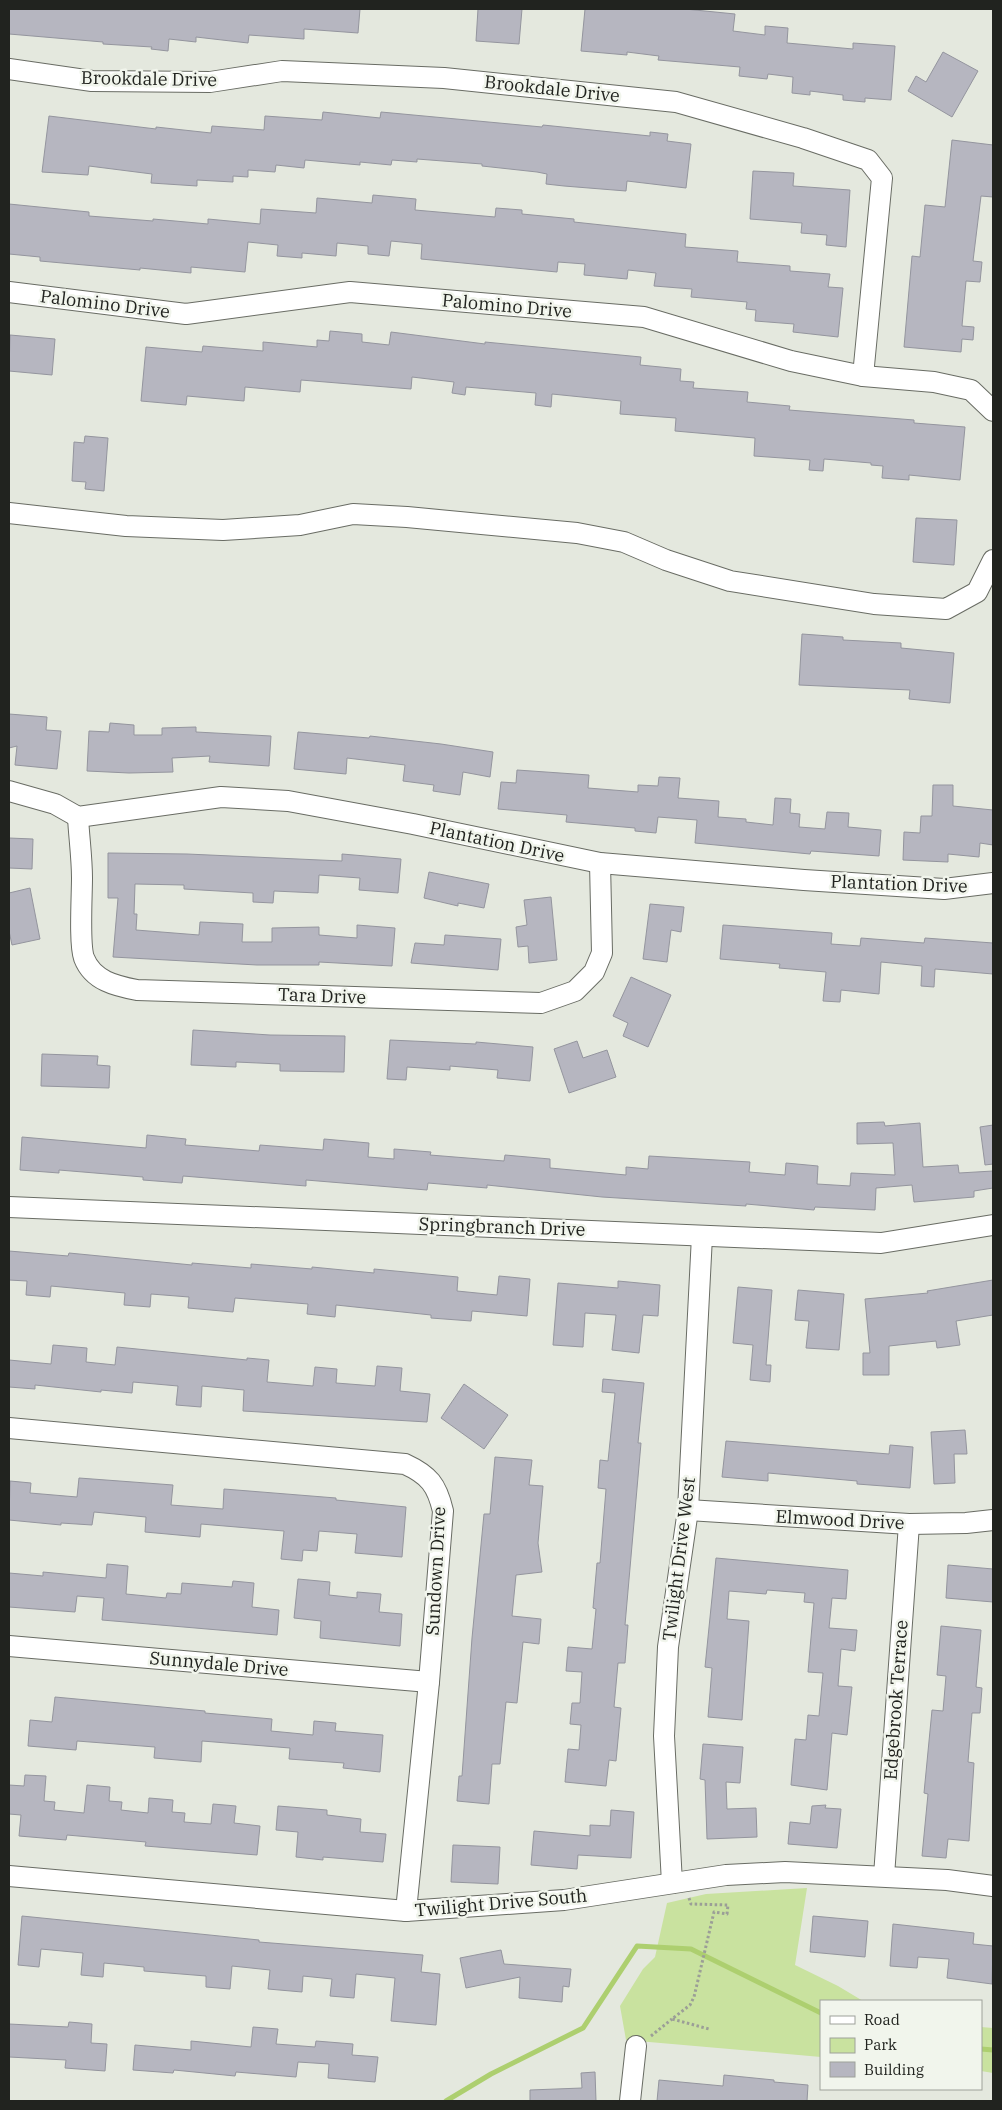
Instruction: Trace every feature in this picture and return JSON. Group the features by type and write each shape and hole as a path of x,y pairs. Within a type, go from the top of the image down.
{"street":[{"name":"Brookdale Drive","path":"9,69 92,81 210,82 282,71 444,78 676,102 803,138 868,160 882,178 863,376"},
{"name":"Palomino Drive","path":"9,292 186,314 350,292 644,317 792,361 863,376 934,382 971,390 993,410"},
{"path":"9,513 126,526 223,530 300,525 353,514 407,517 577,533 624,542 666,560 730,580 874,604 946,609 978,592 993,560"},
{"path":"9,791 55,804 78,817"},
{"name":"Plantation Drive","path":"78,817 221,797 288,801 413,824 600,864 944,889 993,883"},
{"name":"Tara Drive","path":"78,817 82,875 82,942 84,958 93,972 109,984 137,990 541,1003 575,991 594,972 602,953 600,864"},
{"name":"Springbranch Drive","path":"9,1207 881,1243 993,1225"},
{"name":"Twilight Drive West","path":"678,1882 664,1736 668,1647 688,1510 702,1236"},
{"name":"Sundown Drive","path":"9,1428 405,1464 420,1471 431,1481 439,1495 443,1511 429,1682 406,1911"},
{"name":"Elmwood Drive","path":"688,1510 909,1524 966,1523 993,1520"},
{"name":"Edgebrook Terrace","path":"884,1876 909,1524"},
{"name":"Sunnydale Drive","path":"9,1646 429,1682"},
{"name":"Twilight Drive South","path":"9,1876 406,1911 564,1900 726,1875 785,1872 947,1880 993,1886"},
{"path":"630,2101 643,2042"}],"path":[{"path":"643,2042 672,2020 692,2001 714,1912 727,1914 728,1905 691,1904 678,1882"},
{"path":"672,2020 709,2029"}],"green space":[{"path":"807,1888 795,1965 861,2000 820,2000 820,2057 626,2040 620,2006 643,1969 655,1957 667,1903 706,1894"},
{"path":"982,2027 993,2028 993,2073 982,2071"}],"building":[{"path":"9,9 360,9 358,33 304,29 304,39 249,35 248,43 196,37 196,42 169,39 168,51 151,49 152,47 9,34"},
{"path":"478,9 522,9 519,44 476,41"},
{"path":"585,9 685,9 735,14 733,31 765,35 765,26 788,28 787,43 853,49 853,43 895,46 891,100 865,98 865,102 843,100 843,95 810,91 810,95 792,93 793,77 768,74 767,79 739,76 740,67 658,60 659,56 627,52 627,55 581,51"},
{"path":"943,52 978,71 952,117 908,91 916,76 926,82"},
{"path":"323,112 380,118 381,112 650,136 650,132 668,134 667,141 691,144 686,188 627,181 626,191 564,186 546,184 547,174 537,172 482,166 482,164 417,159 417,162 392,160 391,165 360,162 360,165 305,160 304,168 276,165 275,172 248,170 248,177 233,176 233,182 197,180 197,186 151,183 152,174 89,166 88,175 42,172 49,116 156,129 156,127 211,133 212,126 264,130 265,116 322,120"},
{"path":"952,140 993,145 993,197 981,196 973,261 982,262 980,282 966,281 962,326 974,327 973,340 962,339 961,352 904,347 912,256 920,257 925,205 945,207"},
{"path":"753,171 794,173 793,186 850,190 846,247 826,245 827,235 801,233 802,223 750,219"},
{"path":"373,195 416,199 415,210 495,217 496,208 522,210 522,214 574,219 574,222 686,234 685,247 738,251 737,262 790,266 790,271 830,274 828,287 843,288 838,337 793,332 794,324 755,321 756,310 746,309 747,302 691,297 692,289 654,286 656,273 628,270 627,279 584,275 585,264 558,262 557,272 421,259 422,244 391,241 389,256 368,254 368,246 337,243 336,256 302,253 302,258 277,256 278,245 248,242 245,272 191,267 191,273 140,268 140,270 40,261 40,257 9,254 9,204 89,212 89,216 208,224 208,219 260,224 261,209 316,213 317,198 372,203"},
{"path":"330,331 362,334 362,342 389,345 391,332 485,344 485,342 641,357 640,365 681,369 680,381 694,382 693,388 748,392 747,402 790,406 789,410 914,420 914,423 965,427 960,480 909,475 909,480 882,478 883,466 871,465 871,463 824,459 823,471 809,470 810,460 754,456 755,438 675,431 676,418 620,414 621,401 552,394 551,407 535,405 536,393 466,387 465,395 452,393 454,382 412,377 411,389 301,380 300,392 245,387 244,401 187,396 186,405 141,401 146,347 202,352 203,346 263,351 263,342 317,347 317,340 329,341"},
{"path":"10,335 55,339 52,375 9,371"},
{"path":"85,436 108,438 104,491 85,489 86,482 72,481 74,442 84,443"},
{"path":"916,518 957,520 954,565 913,562"},
{"path":"802,634 843,637 843,640 901,643 901,648 954,653 950,703 909,699 910,690 799,685"},
{"path":"9,714 47,717 46,730 61,731 57,769 15,765 17,746 9,748"},
{"path":"110,723 134,725 134,735 162,735 162,728 196,727 196,732 271,736 269,766 209,762 210,756 172,758 173,772 129,773 87,771 89,731 109,732"},
{"path":"298,732 369,738 370,736 493,752 490,777 463,772 460,795 433,791 434,785 403,781 405,765 347,758 346,774 294,769"},
{"path":"517,770 589,775 588,788 638,792 638,785 658,786 659,777 680,778 678,798 719,801 718,817 746,819 746,822 773,825 775,798 791,799 790,813 800,814 799,827 825,829 827,812 849,813 848,827 881,830 879,856 811,851 810,854 695,843 697,820 658,817 656,833 635,831 635,828 566,822 567,815 498,809 501,782 516,783"},
{"path":"933,785 953,785 953,806 993,810 993,845 980,843 979,857 948,854 948,862 903,860 904,832 920,833 921,816 932,816"},
{"path":"9,838 33,839 32,869 9,868"},
{"path":"108,853 187,854 342,861 342,854 401,859 398,893 359,890 360,878 319,875 318,893 274,891 273,903 253,902 253,893 184,889 184,885 135,884 134,914 137,914 136,930 199,935 200,922 243,924 242,942 272,942 272,928 319,927 319,935 357,938 357,925 395,928 392,966 319,962 319,965 257,965 113,957 118,898 108,898"},
{"path":"429,872 489,884 484,908 458,903 458,906 424,898"},
{"path":"30,888 40,939 12,945 9,931 9,893"},
{"path":"551,897 557,960 529,963 528,946 518,947 516,927 527,925 524,900"},
{"path":"650,904 684,907 681,932 671,930 667,962 643,959"},
{"path":"723,925 832,933 831,944 860,946 861,938 924,943 925,938 993,943 993,974 935,969 934,987 921,986 922,966 881,962 879,994 841,990 840,1002 823,1001 826,972 779,968 780,964 720,959"},
{"path":"445,935 501,939 498,970 411,963 415,943 444,945"},
{"path":"631,977 671,995 648,1047 623,1036 628,1023 613,1016"},
{"path":"193,1030 270,1035 345,1036 344,1072 280,1071 280,1064 236,1062 236,1067 191,1065"},
{"path":"390,1040 476,1044 476,1042 533,1047 530,1081 497,1078 498,1070 450,1066 450,1070 407,1067 406,1080 387,1079"},
{"path":"577,1041 583,1058 607,1050 616,1077 569,1093 554,1049"},
{"path":"42,1054 98,1056 97,1065 110,1066 109,1088 41,1086"},
{"path":"884,1122 885,1126 920,1123 923,1167 958,1165 959,1173 993,1171 993,1188 974,1191 974,1197 914,1202 912,1185 876,1188 875,1210 815,1207 814,1210 746,1204 746,1206 602,1197 487,1185 487,1188 428,1183 427,1190 306,1180 306,1186 183,1176 182,1183 143,1180 143,1177 59,1170 59,1173 20,1170 22,1137 146,1148 147,1135 186,1139 185,1145 259,1151 260,1145 323,1150 324,1139 369,1143 368,1157 394,1159 394,1149 431,1152 430,1155 504,1161 505,1155 550,1159 550,1168 626,1175 626,1167 648,1169 649,1156 750,1162 749,1172 785,1175 786,1163 818,1166 817,1184 850,1186 851,1173 895,1175 893,1143 857,1144 857,1123"},
{"path":"993,1125 993,1164 985,1165 980,1127"},
{"path":"9,1251 68,1256 69,1253 192,1265 192,1263 251,1268 251,1264 374,1273 374,1269 458,1277 457,1291 497,1295 499,1276 530,1279 527,1316 472,1311 471,1321 431,1318 431,1315 336,1305 335,1317 307,1314 308,1304 235,1298 233,1312 188,1308 189,1297 151,1294 150,1307 124,1305 125,1293 51,1286 50,1297 26,1295 27,1281 9,1280"},
{"path":"993,1280 993,1315 956,1321 960,1345 937,1348 936,1341 889,1346 889,1375 863,1375 863,1353 870,1353 865,1299 928,1293 927,1291"},
{"path":"618,1281 660,1285 658,1316 643,1315 639,1353 612,1350 616,1315 585,1313 583,1347 553,1345 558,1283 618,1288"},
{"path":"738,1287 772,1290 766,1365 771,1365 770,1382 750,1380 753,1345 733,1343"},
{"path":"798,1290 844,1294 839,1350 806,1348 809,1321 795,1320"},
{"path":"53,1345 87,1348 86,1362 115,1365 117,1347 247,1360 247,1358 269,1360 267,1382 313,1386 315,1367 337,1369 336,1383 375,1386 377,1366 402,1368 400,1391 430,1394 427,1422 243,1411 244,1390 202,1386 201,1407 176,1405 178,1386 133,1382 132,1393 101,1390 101,1392 35,1385 35,1389 9,1387 9,1360 51,1364"},
{"path":"603,1379 644,1383 638,1443 641,1443 625,1625 628,1625 625,1663 618,1663 614,1707 621,1708 616,1761 609,1760 606,1786 565,1782 568,1749 579,1750 581,1725 570,1724 572,1703 580,1703 582,1672 566,1671 568,1647 592,1649 596,1609 593,1608 597,1563 600,1563 606,1489 598,1488 600,1460 608,1461 615,1393 602,1392"},
{"path":"464,1384 508,1415 484,1449 441,1418"},
{"path":"965,1430 967,1454 954,1454 955,1483 934,1484 931,1432"},
{"path":"726,1441 889,1454 890,1445 913,1447 910,1488 857,1484 857,1481 768,1473 768,1481 722,1477"},
{"path":"495,1457 532,1460 529,1485 543,1486 538,1543 542,1572 516,1575 512,1616 541,1619 539,1644 523,1642 517,1703 506,1702 500,1764 492,1764 489,1804 457,1801 459,1776 462,1776 472,1638 484,1514 490,1514"},
{"path":"79,1478 173,1485 171,1505 223,1509 224,1489 336,1498 336,1500 406,1507 402,1557 355,1553 357,1534 319,1531 317,1551 303,1550 302,1561 281,1559 284,1531 201,1524 200,1537 145,1532 146,1517 94,1512 92,1525 61,1523 61,1525 9,1520 10,1481 31,1483 30,1493 77,1497"},
{"path":"716,1558 848,1570 846,1599 832,1598 829,1628 857,1630 855,1651 841,1649 838,1686 852,1687 847,1735 832,1733 827,1790 791,1785 795,1739 806,1740 808,1715 819,1716 823,1673 808,1672 814,1603 804,1602 805,1593 767,1590 766,1594 729,1591 727,1619 749,1621 742,1720 708,1717 712,1668 705,1667"},
{"path":"107,1564 128,1566 126,1594 166,1598 167,1593 181,1594 182,1583 232,1587 233,1581 254,1583 252,1607 279,1610 277,1635 102,1620 104,1598 77,1596 75,1612 9,1607 9,1573 43,1576 43,1572 106,1578"},
{"path":"948,1565 993,1569 993,1602 946,1598"},
{"path":"298,1579 330,1582 329,1595 357,1598 357,1592 381,1594 379,1612 402,1614 400,1646 320,1638 321,1621 294,1618"},
{"path":"941,1626 981,1630 976,1687 982,1688 980,1713 972,1713 968,1762 974,1763 969,1841 948,1839 946,1858 922,1856 928,1794 924,1793 932,1710 943,1711 946,1676 937,1675"},
{"path":"55,1697 272,1719 271,1731 313,1735 314,1721 336,1723 335,1731 383,1735 380,1772 343,1768 344,1763 289,1759 290,1748 202,1741 201,1762 154,1758 155,1747 77,1741 76,1750 28,1746 30,1720 52,1722"},
{"path":"703,1744 743,1747 740,1783 726,1782 727,1809 756,1808 757,1837 707,1839 705,1780 700,1779"},
{"path":"25,1775 46,1776 44,1801 55,1802 54,1810 84,1813 87,1785 110,1787 109,1801 122,1802 121,1810 148,1813 149,1798 173,1800 172,1812 185,1813 184,1822 211,1824 213,1804 236,1806 234,1823 260,1826 257,1855 145,1846 146,1842 67,1835 66,1840 19,1836 21,1815 9,1814 9,1785 24,1786"},
{"path":"826,1805 825,1808 841,1809 837,1848 788,1844 790,1822 810,1824 812,1806"},
{"path":"278,1806 327,1810 327,1815 361,1819 360,1832 386,1834 383,1862 323,1857 323,1860 296,1857 298,1832 276,1830"},
{"path":"611,1810 634,1812 631,1858 578,1855 577,1869 531,1865 534,1831 590,1836 590,1825 610,1826"},
{"path":"453,1845 500,1847 498,1884 451,1882"},
{"path":"22,1916 259,1940 259,1942 423,1955 421,1972 440,1974 436,2025 391,2021 395,1978 356,1974 354,1998 330,1996 332,1979 303,1976 302,1992 268,1989 270,1970 232,1966 230,1989 206,1987 206,1976 144,1971 144,1967 104,1963 103,1977 81,1975 83,1953 41,1949 39,1967 18,1965"},
{"path":"813,1916 868,1921 865,1957 810,1952"},
{"path":"893,1924 974,1933 973,1944 993,1946 992,1984 947,1978 949,1959 918,1957 917,1968 890,1966"},
{"path":"501,1950 504,1964 571,1969 569,1987 563,1986 562,2002 519,1998 520,1977 466,1988 460,1958"},
{"path":"69,2022 92,2024 91,2043 107,2044 105,2071 65,2068 66,2060 9,2057 9,2024 68,2027"},
{"path":"253,2027 278,2029 276,2044 315,2047 316,2041 353,2044 352,2055 378,2057 375,2082 328,2078 329,2064 298,2062 296,2077 236,2072 235,2076 174,2070 173,2073 133,2070 135,2045 191,2050 191,2041 251,2047"},
{"path":"595,2072 596,2101 530,2101 530,2090 582,2088 581,2073"},
{"path":"724,2075 808,2085 807,2101 657,2101 659,2080 723,2086"}],"waterway":[{"path":"446,2101 491,2074 583,2028 637,1946 691,1949 820,2013"},
{"path":"982,2049 993,2050"}]}
